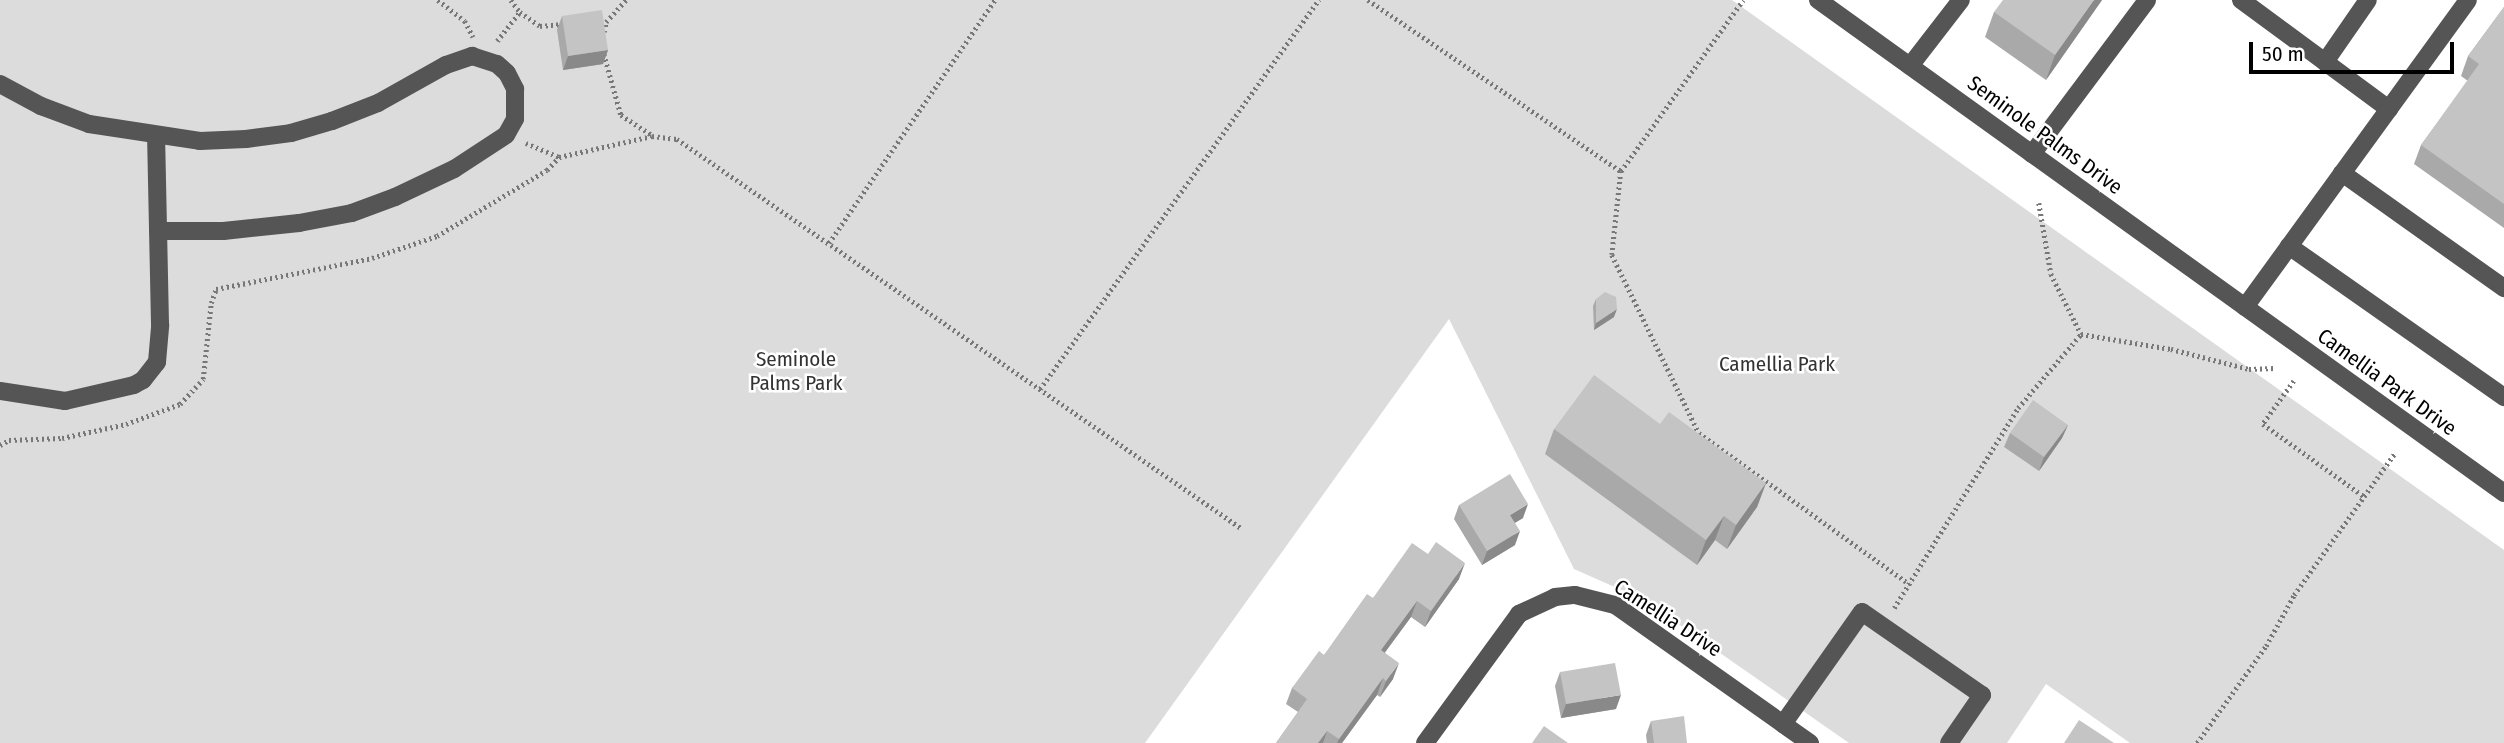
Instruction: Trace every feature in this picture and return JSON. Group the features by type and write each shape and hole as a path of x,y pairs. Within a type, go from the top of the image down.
{"street":[{"name":"Seminole Palms Drive","path":"1818,0 2245,307"},
{"path":"1910,66 1961,0"},
{"path":"2032,154 2147,0"},
{"path":"2241,0 2261,6 2325,62 2389,109"},
{"path":"2325,62 2368,0"},
{"path":"2245,307 2468,0"},
{"path":"0,85 41,106 89,124 156,136 211,140 291,133 378,103 446,65 472,56 484,57 507,73 515,89 514,119 506,135 454,169 352,213 299,223 223,231 158,231"},
{"path":"0,391 65,401 143,380 159,354 156,136"},
{"path":"2342,173 2504,288"},
{"path":"2289,246 2504,397"},
{"name":"Camellia Park Drive","path":"2245,307 2504,493"},
{"name":"Camellia Drive","path":"1425,743 1519,614 1555,597 1575,595 1615,605 1810,743"},
{"path":"1783,724 1862,612 1982,695 1949,743"}],"path":[{"path":"438,0 465,21 484,57 520,12"},
{"path":"510,0 520,12 540,26 577,23"},
{"path":"626,0 606,22 602,43 621,115 652,136"},
{"path":"829,243 995,0"},
{"path":"1040,389 1319,0"},
{"path":"1368,0 1621,170"},
{"path":"1743,0 1621,170 1612,255 1699,433 1909,584"},
{"path":"596,22 606,22"},
{"path":"506,135 559,157"},
{"path":"0,445 9,440 62,438 126,424 180,404 203,379 211,303 216,289 372,258 437,236 547,170 559,157 652,136 677,139 1241,528"},
{"path":"2039,203 2051,274 2081,334"},
{"path":"1882,626 2018,408 2081,334"},
{"path":"2081,334 2171,349 2249,369 2275,368"},
{"path":"2294,381 2263,424 2365,497"},
{"path":"2197,743 2266,646 2294,595 2395,453"}],"green space":[{"name":"Seminole Palms Park","path":"0,0 1732,0 2504,550 2504,743 2130,743 2046,684 2007,743 1849,743 1644,600 1574,569 1449,319 1145,743 0,743"}],"building":[{"path":"2003,0 2094,0 2055,55 1994,12"},
{"path":"2504,7 2504,204 2421,145 2479,64 2468,56"},
{"path":"602,10 608,50 568,56 562,16"},
{"path":"1605,292 1616,297 1617,309 1596,323 1596,299"},
{"path":"1594,375 1660,424 1669,412 1766,483 1736,525 1724,516 1706,540 1554,429"},
{"path":"2033,400 2068,425 2044,457 2010,433"},
{"path":"1510,474 1528,504 1510,515 1520,531 1487,551 1459,505"},
{"path":"1436,542 1465,563 1431,611 1417,601 1381,650 1399,663 1386,681 1383,678 1339,739 1327,731 1318,743 1276,743 1307,699 1292,688 1319,651 1324,655 1367,594 1373,598 1412,543 1428,554"},
{"path":"1615,663 1621,695 1566,704 1560,672"},
{"path":"1684,716 1687,743 1654,743 1651,721"},
{"path":"2079,720 2114,743 2064,743"},
{"path":"1544,726 1568,743 1532,743"}],"park label":[{"name":"Camellia Park","path":"1777,364"}]}
